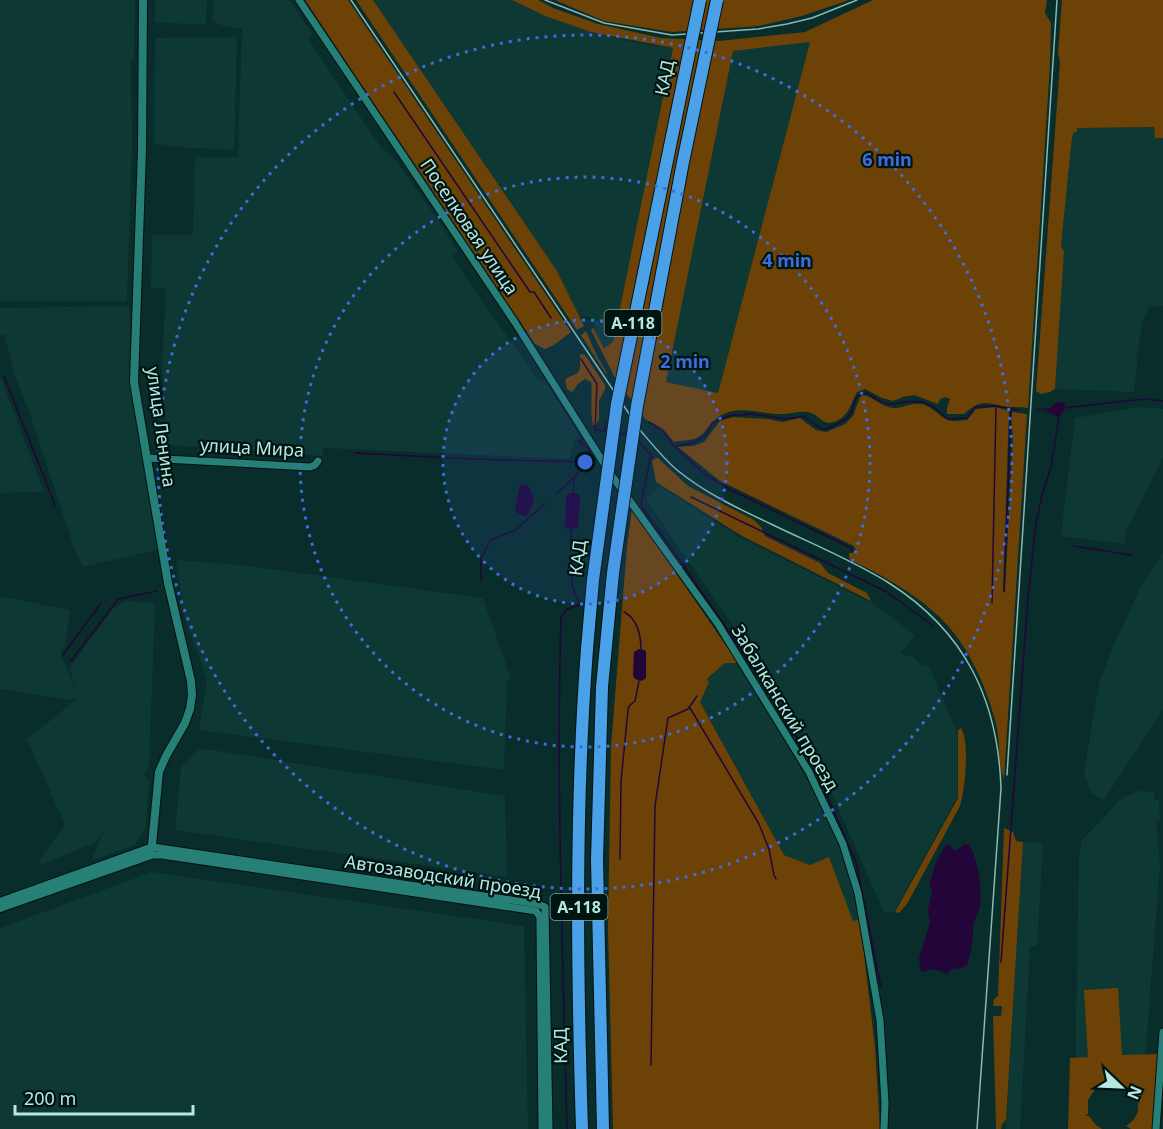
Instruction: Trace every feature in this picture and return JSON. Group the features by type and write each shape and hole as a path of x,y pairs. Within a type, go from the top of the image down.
{"highway":[{"name":"КАД","path":"582,1129 579,1027 579,868 584,686 593,580 616,404 700,0"},
{"name":"КАД","path":"603,1129 597,860 602,687 613,573 637,406 683,162 717,0"}],"street":[{"name":"улица Ленина","path":"143,0 142,150 134,382 168,583 191,681 192,695 185,723 159,772 152,851"},
{"name":"Поселковая улица","path":"299,0 514,321 610,473"},
{"name":"улица Мира","path":"147,458 310,467 318,461"},
{"name":"Забалканский проезд","path":"610,473 718,624 783,726 809,772 843,844 861,904 880,1020 885,1103 884,1129"},
{"path":"0,902 152,851"},
{"path":"0,908 152,851"},
{"name":"Автозаводский проезд","path":"152,851 162,855 536,911 540,917 542,1129"},
{"name":"Автозаводский проезд","path":"152,851 527,902 545,907 549,1129"},
{"path":"1156,1129 1163,1032"}],"shaded area":[{"path":"0,0 135,0 134,58 131,61 132,146 127,301 0,301"},
{"path":"155,0 207,0 206,24 155,23"},
{"path":"214,0 289,0 312,34 309,40 380,146 397,162 439,221 458,252 452,256 462,272 539,382 546,383 578,433 569,459 324,448 323,456 167,445 162,366 166,289 151,288 152,235 193,235 195,157 238,157 242,28 227,27 212,22"},
{"path":"305,0 348,0 571,332 554,345 545,349 535,344"},
{"path":"356,0 373,0 557,271 584,326 577,330"},
{"path":"373,0 512,0 545,16 591,32 673,48 613,342 604,348 589,316 579,317 557,271"},
{"path":"512,0 538,0 553,8 598,24 661,38 719,41 805,32 873,0 1047,0 1045,13 1051,23 1050,64 1028,408 985,403 964,414 947,414 950,399 945,397 940,399 938,404 914,395 893,401 865,389 857,392 846,414 834,422 825,422 807,412 777,414 736,411 717,418 697,438 674,442 663,429 645,419 615,378 591,330 593,328 604,348 613,342 673,48 591,32 545,16","holes":["810,42 718,393 666,382 733,51"]},
{"path":"555,0 849,0 802,16 759,26 672,32 604,21"},
{"path":"1062,0 1163,0 1163,138 1155,138 1154,127 1077,128 1077,132 1074,132 1061,246 1064,251 1055,389 1041,394 1036,391 1060,63 1058,52"},
{"path":"237,37 234,150 176,147 154,143 155,38"},
{"path":"810,42 718,393 665,382 733,51"},
{"path":"1155,127 1155,138 1163,138 1163,306 1148,307 1144,315 1136,359 1138,360 1134,392 1055,389 1064,251 1061,246 1072,137 1076,128"},
{"path":"129,306 132,384 160,549 83,567 73,545 31,417 14,373 5,335 0,335 0,308"},
{"path":"586,331 607,373 606,374 581,335"},
{"path":"582,354 585,355 605,385 599,401 599,420 594,426 591,382 585,379 572,392 567,389 565,380 578,373"},
{"path":"1,378 44,492 0,493"},
{"path":"863,395 893,408 916,404 925,405 952,421 967,420 976,409 996,407 1009,411 1003,593 1005,591 1013,435 1012,412 1027,414 1004,779 1000,765 997,727 986,691 965,648 946,624 905,590 849,559 849,553 856,551 854,546 720,481 678,447 693,446 704,442 720,421 733,417 782,422 800,418 816,430 826,432 845,424 853,416 860,397"},
{"path":"1057,402 1065,403 1064,411 1059,417 1046,412"},
{"path":"1140,407 1163,409 1163,457 1126,531 1125,544 1061,536 1075,418"},
{"path":"658,458 688,486 754,520 761,527 765,536 820,563 828,573 867,593 871,601 742,536 656,482 652,460"},
{"path":"522,484 529,487 534,501 527,515 524,516 516,512 515,508"},
{"path":"659,486 741,538 872,603 915,635 901,653 915,658 922,667 928,664 957,732 957,797 893,913 884,912 814,754 769,679 646,499"},
{"path":"568,493 577,493 580,496 578,529 565,528"},
{"path":"632,509 738,663 725,663 707,679 709,682 700,702 784,855 810,865 829,857 853,921 860,919 875,1047 880,1129 613,1129 608,929 611,746"},
{"path":"1163,552 1163,710 1104,800 1091,793 1084,773 1099,684 1111,651 1140,588"},
{"path":"176,560 242,565 483,598 511,679 507,682 504,770 199,730 207,680 184,615"},
{"path":"0,596 70,610 65,646 60,651 76,691 70,667 113,609 126,601 155,603 149,767 144,774 149,782 146,828 135,845 91,861 104,831 96,842 38,866 42,856 65,825 27,739 77,699 0,689"},
{"path":"639,649 646,652 646,678 642,681 635,679 633,675 634,652"},
{"path":"725,663 738,663 805,775 840,842 860,919 853,922 829,857 810,865 784,855 700,701 709,682 707,680"},
{"path":"961,728 964,734 966,754 964,789 960,806 907,904 899,913 895,912 958,798 958,730"},
{"path":"199,748 505,796 507,877 175,830 181,767"},
{"path":"1143,790 1154,792 1154,800 1159,800 1160,820 1156,821 1160,865 1144,1074 1075,1080 1079,855 1082,840 1123,797"},
{"path":"1004,828 1013,832 1016,841 1023,842 1006,1120 1001,1129 996,1129 993,1016 1001,1016 1002,1006 993,1006 994,999 998,996"},
{"path":"1023,842 1043,843 1037,946 1030,946 1020,1129 1006,1129"},
{"path":"946,844 953,850 957,850 964,844 970,845 975,858 981,891 980,905 973,925 972,946 967,965 960,969 953,968 947,974 934,969 921,972 919,959 930,922 928,910 932,891 929,885 936,863"},
{"path":"152,872 524,926 528,1129 0,1129 0,928"},
{"path":"1118,988 1122,1055 1158,1054 1153,1129 1131,1129 1126,1126 1137,1114 1137,1100 1133,1090 1114,1082 1099,1083 1088,1100 1088,1114 1085,1116 1089,1116 1102,1129 1068,1129 1070,1058 1088,1057 1084,990"}],"waterway":[{"path":"394,92 530,292 534,292 551,318"},
{"path":"581,359 597,384 595,430 608,431"},
{"path":"4,376 55,505"},
{"path":"649,422 662,430 674,446 693,443 706,435 712,423 728,416 751,414 787,419 803,416 822,429 826,429 848,417 856,398 868,393 883,403 913,401 925,403 948,419 967,418 975,407 996,406 1018,410"},
{"path":"1063,408 1145,399 1163,401"},
{"path":"992,603 996,407"},
{"path":"1004,591 1011,409"},
{"path":"1038,410 1049,409"},
{"path":"1001,962 1028,597 1036,523 1051,467 1059,417"},
{"path":"605,421 605,431"},
{"path":"619,433 628,435"},
{"path":"582,439 580,442 588,448 591,455 587,461"},
{"path":"638,441 653,457"},
{"path":"674,446 706,475 731,490 851,548 852,551"},
{"path":"355,453 586,462 576,476 556,494"},
{"path":"651,455 642,507 776,703 817,771"},
{"path":"573,495 574,477"},
{"path":"691,497 887,592 932,625"},
{"path":"481,581 481,558 491,540 517,529 544,504"},
{"path":"571,529 571,549"},
{"path":"1074,546 1131,555"},
{"path":"567,1129 559,745 561,617 567,609 580,605 572,586 571,559"},
{"path":"71,661 118,599 157,591"},
{"path":"62,656 101,603"},
{"path":"624,612 632,618 637,628 641,649"},
{"path":"620,859 621,781 628,710 635,701 639,681"},
{"path":"651,1065 655,806 668,718 688,709 697,696"},
{"path":"690,708 759,824 769,849 776,879"},
{"path":"822,784 856,862 881,988"}],"railway":[{"path":"351,0 640,430 662,456 677,470 722,500 846,559 889,583 916,602 938,623 957,646 972,671 984,697 993,726 1001,788 977,1129"},
{"path":"545,0 604,23 672,35 758,29 787,24 812,18 857,0"},
{"path":"1007,775 1057,0"}]}
